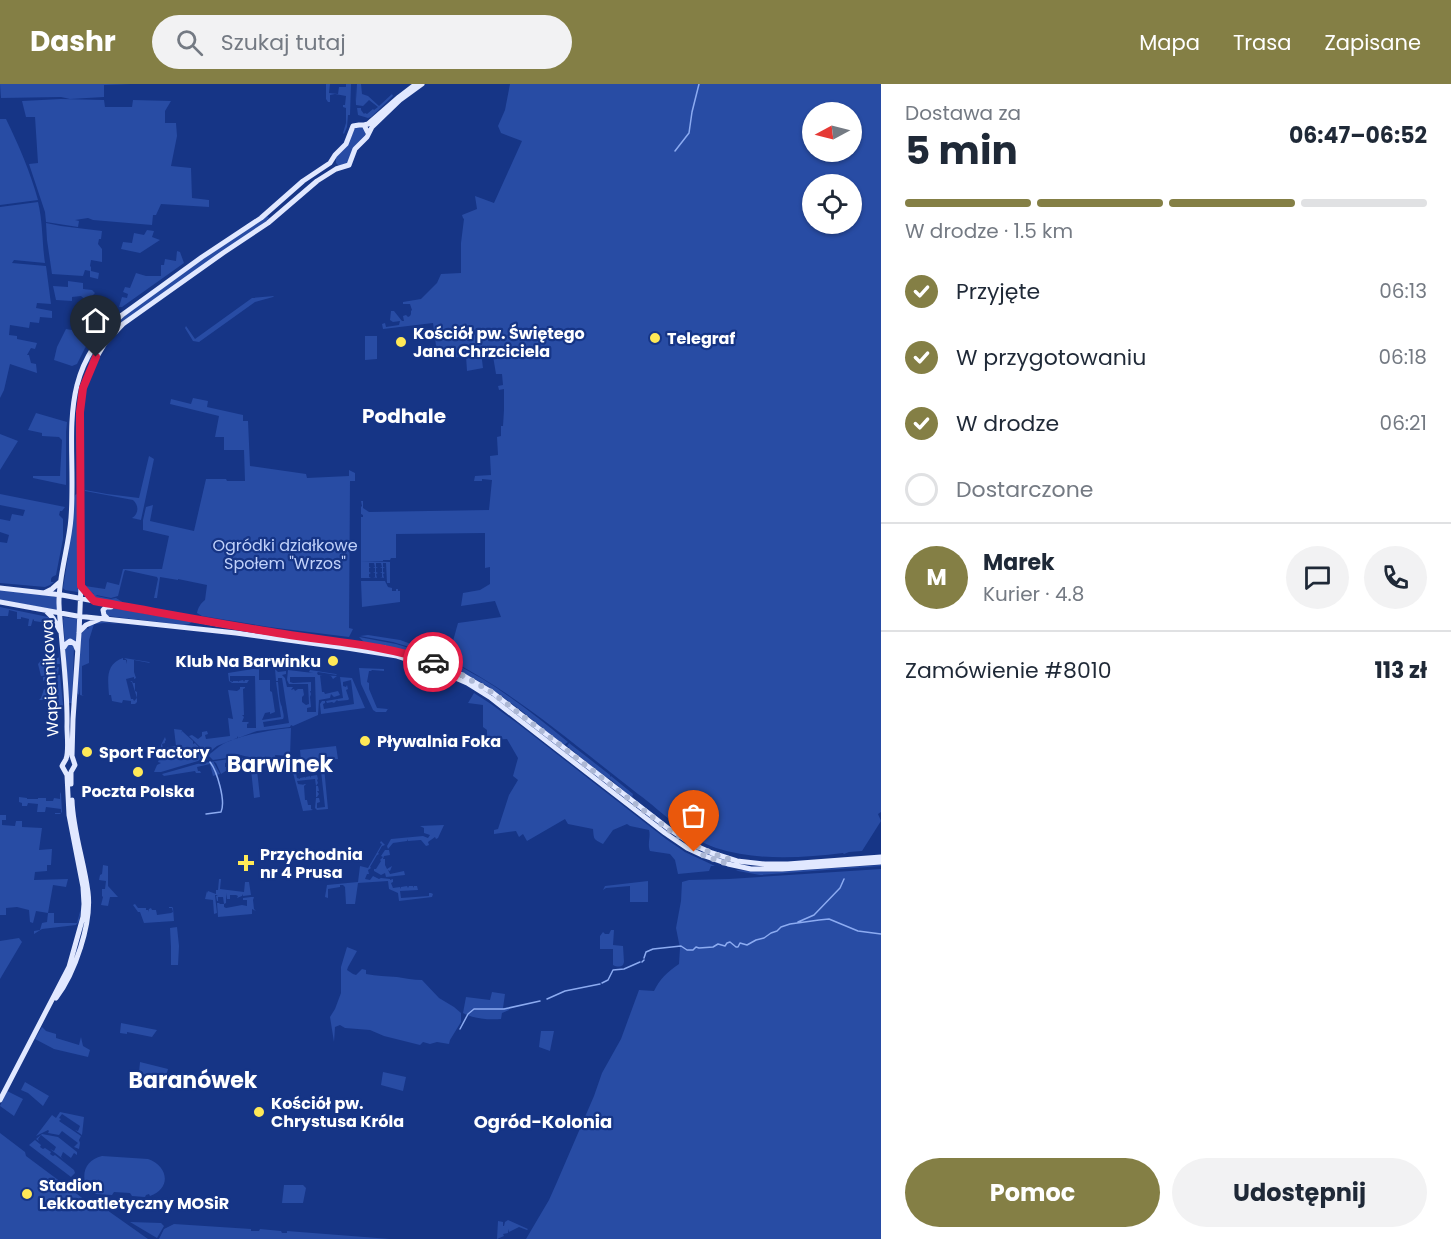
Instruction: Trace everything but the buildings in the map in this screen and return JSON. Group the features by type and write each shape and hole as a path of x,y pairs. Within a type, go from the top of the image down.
{"main road":[{"path":"364,126 416,84"},
{"name":"Wapiennikowa","path":"333,160 303,181 267,213 122,315 90,352 78,379 72,405 71,516 59,595 68,704 66,760 62,766 68,772 75,765 72,756 73,718 81,598 80,412 83,388 92,365 105,343 123,324 274,218 310,185 339,168 349,165 356,149 372,127 391,108 422,84"},
{"path":"339,168 333,160 346,144 352,127 359,124 364,126 368,132"},
{"path":"44,593 61,580"},
{"path":"81,586 94,601"},
{"path":"0,588 81,598 264,631 384,648 423,659 476,682 508,704 669,830 729,862 773,864 881,857"},
{"path":"0,602 80,616 254,635 388,655 413,661 442,671 491,698 677,841 702,855 751,868 771,870 881,862"},
{"path":"106,619 103,614 107,607 152,615 163,614"},
{"path":"45,611 56,621 62,637"},
{"path":"79,633 89,623 106,619"},
{"path":"183,627 192,624 194,619"},
{"path":"64,647 67,642 72,642 78,653"},
{"path":"66,760 73,761"},
{"path":"0,1100 51,1003 61,992 73,969 88,915 89,896 73,817 68,772"}],"green space":[{"path":"0,84 131,84 104,85 104,97 70,99 61,97 1,98"},
{"path":"326,84 330,84 329,93 338,94 339,87 351,84 350,115 348,115 344,134 346,108 343,105 345,105 346,96 330,95 330,102 328,102"},
{"path":"355,84 356,100 357,84 361,84 362,94 368,96 379,106 392,94 393,96 371,117 358,115 357,108 361,108 364,114 367,114 378,107 369,100 363,106 356,105"},
{"path":"510,84 881,84 881,812 878,814 881,821 862,851 811,856 763,857 716,848 694,838 522,705 448,659 458,623 501,617 495,601 461,606 463,593 480,590 490,584 490,567 485,568 485,533 396,534 396,558 361,561 361,517 363,515 361,514 361,501 363,501 363,508 369,512 489,510 492,480 474,481 475,476 491,475 490,456 498,455 497,437 501,436 501,426 503,426 504,389 499,390 498,386 503,385 502,374 496,374 492,350 481,352 483,368 467,371 466,356 452,358 451,352 437,353 433,323 383,329 382,324 385,323 386,327 399,325 400,321 390,320 391,311 394,311 404,321 403,316 410,316 412,310 410,304 403,304 403,302 421,299 437,283 441,274 461,273 464,219 462,215 477,209 475,196 494,203 522,141 501,133 498,126 505,110"},
{"path":"104,100 105,107 132,107 133,100 171,101 165,111 165,123 176,123 177,136 171,166 191,168 192,198 209,200 209,207 161,204 156,215 153,215 152,225 88,218 75,220 79,221 78,227 46,222 45,212 29,164 38,163 35,117 26,117 22,101"},
{"path":"0,119 6,119 11,129 38,200 0,205"},
{"path":"365,128 365,135 354,147 348,163 339,166 336,163 336,157 347,146 354,129"},
{"path":"38,202 45,263 14,260 12,263 46,266 51,304 37,303 36,308 52,311 52,318 40,317 39,323 30,322 29,328 10,325 9,335 37,343 35,349 31,348 27,355 31,363 36,364 37,373 10,364 0,398 0,207"},
{"path":"267,216 269,218 265,222 125,321 91,364 88,362 107,332 122,317"},
{"path":"46,223 102,231 98,244 102,249 102,262 91,260 90,266 91,271 99,273 98,279 90,277 90,271 85,270 83,276 52,274"},
{"path":"147,230 154,231 152,237 160,240 140,253 121,249 123,242 132,243 134,233 144,235"},
{"path":"177,251 180,252 184,263 119,307 122,297 127,298 128,294 123,292 125,287 130,288 136,273 161,276 161,265 164,265 165,259 176,261"},
{"path":"68,281 83,283 83,289 92,290 95,293 87,301 81,296 72,297 72,301 56,300 53,286 68,287"},
{"path":"274,296 255,302 199,342 193,341 185,328 186,326 195,339 252,298"},
{"path":"66,329 95,334 77,364 72,366 54,360 57,347"},
{"path":"365,336 377,336 377,359 365,360"},
{"name":"Ogródki działkowe Społem \"Wrzos\"","path":"193,398 208,401 207,407 243,415 243,421 248,421 250,466 306,474 307,478 349,476 349,470 355,473 355,481 350,481 349,628 353,629 349,637 202,616 197,613 205,600 207,585 160,577 157,598 154,598 157,577 125,570 118,596 111,598 96,595 111,599 116,598 124,603 96,598 88,594 94,594 85,586 105,589 107,582 119,585 123,569 162,569 169,536 143,530 146,507 153,505 150,521 194,531 206,479 245,481 244,450 224,450 224,437 215,437 219,416 170,404 171,399 191,404"},
{"path":"36,413 67,422 66,485 33,478 33,476 60,476 62,440 59,437 42,436 42,433 28,430"},
{"path":"0,434 18,441 0,470"},
{"path":"149,456 154,459 141,520 132,518 137,509 133,500 85,491 139,498"},
{"path":"78,493 78,592 63,588 74,498"},
{"path":"0,494 65,507 59,515 63,519 63,539 56,575 52,577 51,582 54,582 50,585 45,587 0,583 0,542 7,543 9,535 0,532 0,519 10,521 12,514 23,516 25,510 0,505"},
{"path":"361,561 390,562 390,583 387,583 386,563 383,563 384,578 380,577 382,577 381,563 376,563 377,578 373,577 375,577 374,563 369,563 371,573 369,577 371,578 361,578"},
{"path":"361,581 385,581 392,591 398,589 400,591 400,602 362,607"},
{"path":"0,590 56,596 58,610 0,600"},
{"path":"0,607 48,617 55,626 47,626 47,623 33,619 31,626 28,626 29,619 21,617 17,619 17,612 9,610 8,616 0,616"},
{"path":"108,607 193,621 184,625 107,616 104,611"},
{"path":"63,617 77,619 76,643 65,642"},
{"path":"95,622 124,624 94,624 89,640 89,663 82,666 82,695 84,696 80,695 80,687 78,697 76,690 80,636 86,627 89,628 88,625"},
{"path":"360,636 400,640 446,654 445,658 393,642"},
{"path":"359,637 396,644 444,660 439,662 390,647 364,642"},
{"path":"58,639 60,664 56,664 54,658 59,657"},
{"path":"71,643 74,647 72,704 69,703 65,646"},
{"path":"45,658 50,659 52,666 50,669 59,667 58,674 41,676 38,664"},
{"path":"123,658 127,664 127,660 124,658 150,663 134,660 136,678 126,679 131,699 134,701 137,698 135,704 131,704 131,701 123,700 122,703 112,701 109,695 110,668"},
{"path":"447,661 481,678 504,693 568,742 564,745 503,697 453,667"},
{"path":"259,668 259,680 270,680 275,712 265,713 262,720 281,717 276,682 278,682 284,718 263,722 264,727 289,723 282,678 276,681 275,669 278,672 286,671 286,674 282,675 287,687 293,687 291,690 303,689 302,702 306,705 309,704 308,684 289,684 288,670 313,673 309,672 310,670 336,674 317,673 320,675 322,692 325,694 338,691 340,695 334,697 331,694 330,698 319,700 318,715 290,727 257,731 238,738 237,736 207,754 189,736 192,735 198,739 202,736 202,732 207,731 206,739 230,736 228,718 233,719 228,690 237,691 240,687 245,687 243,689 244,715 242,715 244,717 242,722 249,723 247,728 256,728 255,676 230,676 230,681 233,682 249,680 247,683 232,683 229,681 228,673","holes":["290,677 315,677 316,712 307,712 307,708 311,707 311,682 293,683 290,682"]},
{"path":"359,668 384,669 384,671 369,671 367,682 377,708 388,709 386,712 373,710 361,684"},
{"path":"60,675 63,709 59,709 57,696 39,700 44,689 46,693 56,693 56,687 58,687 57,677 48,677 43,681 43,677"},
{"path":"340,677 352,678 365,708 321,714 322,701 325,701 324,709 354,704 351,680 343,682 343,686 347,685 348,700 327,703 326,701 343,698"},
{"path":"474,693 517,723 666,839 685,852 715,866 711,866 709,871 678,874 675,860 670,854 650,851 649,830 627,824 613,830 603,844 595,838 593,829 568,824 565,819 527,841 523,834 519,837 516,831 494,834 494,830 498,829 509,795 518,780 513,776 518,758 507,739 490,740 487,738 487,730 483,727 483,705 468,703"},
{"path":"291,728 290,756 275,755 276,761 237,754 241,756 213,760 208,755 223,744 237,738"},
{"path":"174,729 182,730 181,733 182,731 206,755 198,761 154,772 157,765 161,763 158,762 165,737 163,748 176,746"},
{"path":"569,743 633,794 632,798 567,746"},
{"path":"336,746 338,759 301,761 300,750"},
{"path":"235,758 264,760 263,763 256,761 260,797 254,798 250,760 225,763 225,767 229,769 221,774 214,761"},
{"path":"213,761 220,774 213,776 210,764 197,767 201,773 195,771 164,776 162,774 197,764"},
{"path":"291,765 324,767 328,809 317,810 315,808 316,798 319,798 320,802 317,803 317,808 325,807 321,771 296,773 297,778 300,779 317,775 316,786 315,779 297,781 298,784 305,785 305,800 313,810 303,811"},
{"path":"316,786 319,791 317,791 319,794 317,797 316,797"},
{"path":"60,792 62,812 61,813 61,809 46,807 45,812 37,812 38,804 28,803 27,806 22,806 19,802 19,797 46,798 46,801 53,801 54,798 60,799"},
{"path":"0,815 6,815 6,820 2,820 2,825 15,826 16,821 22,821 22,827 42,828 39,850 52,849 51,865 47,865 47,871 35,872 34,880 68,879 66,887 53,885 48,913 36,911 33,923 30,922 29,910 17,907 6,908 6,915 0,915"},
{"path":"444,825 438,838 435,837 428,842 429,845 426,846 421,840 408,841 407,839 407,841 393,843 388,849 387,846 391,839 423,836 428,838 430,835 424,833 424,828 420,826"},
{"path":"381,841 385,845 382,846 365,879 370,880 373,876 379,879 393,879 391,883 393,888 400,887 400,889 417,886 418,890 400,891 401,898 429,896 429,893 433,894 432,897 399,901 398,893 389,889 388,881 358,883 355,904 346,904 343,885 328,889 328,898 325,897 327,885 358,882 360,866 368,868 382,844"},
{"path":"385,850 389,850 390,855 384,856 383,859 385,859 387,869 392,866 390,871 388,870 390,874 404,871 405,875 386,877 385,873 381,875 374,871"},
{"path":"103,865 108,866 108,886 118,897 110,897 108,906 101,905 102,889 105,889 106,881 99,880"},
{"path":"881,865 760,875 736,870 776,872"},
{"path":"881,869 881,1239 526,1239 549,1200 602,1073 621,1039 639,990 654,991 664,976 679,964 680,948 676,928 682,882"},
{"path":"219,879 221,879 220,889 244,892 245,882 249,882 251,895 243,896 242,894 237,898 236,895 230,895 230,899 227,899 226,893 224,904 223,897 218,897 217,901 216,896 218,895 215,895 217,913 214,914 213,900 205,899 207,891 207,893 208,891 216,894"},
{"path":"648,881 648,902 630,902 630,886 603,890 605,886"},
{"path":"254,897 256,911 252,909 252,914 218,917 217,903 224,904 226,908 247,906 247,900 243,898"},
{"path":"135,904 138,908 146,908 148,912 151,908 156,910 157,915 173,912 172,908 169,908 172,907 173,908 174,921 144,923 140,912 133,905"},
{"path":"81,908 79,921 76,925 42,929 34,934 34,931 40,930 42,923 47,922 48,913 54,913 54,923 77,923"},
{"path":"177,927 178,965 171,965 170,928"},
{"path":"611,930 614,930 613,945 623,946 624,962 621,966 613,965 613,949 600,949 600,936 603,932 609,934"},
{"path":"19,938 22,942 0,979 0,941"},
{"path":"347,947 357,951 347,970 353,974 356,975 362,969 366,970 366,974 422,980 439,998 461,1013 461,1022 449,1044 423,1042 420,1045 370,1030 345,1028 340,1025 335,1027 334,1042 330,1017 341,993 341,967"},
{"path":"492,992 505,994 503,1008 510,1007 502,1013 501,1019 482,1019 463,1013 466,997 490,1000"},
{"path":"121,1023 157,1030 152,1037 127,1032 127,1034 120,1033"},
{"path":"42,1027 56,1034 56,1038 79,1045 81,1037 83,1046 90,1050 88,1057 54,1049 35,1039"},
{"path":"541,1031 554,1031 550,1051 539,1047"},
{"path":"140,1062 168,1069 165,1080 139,1073"},
{"path":"383,1072 406,1077 403,1091 381,1085"},
{"path":"25,1082 49,1096 43,1106 21,1090"},
{"path":"7,1091 23,1099 14,1116 0,1106"},
{"path":"60,1112 84,1117 82,1135 75,1130 78,1131 80,1126 62,1114 59,1118 61,1119 59,1121 81,1136 79,1149 74,1147 78,1143 62,1131 59,1135 48,1133 48,1130 36,1136 52,1115 56,1118"},
{"path":"0,1133 25,1152 26,1156 89,1203 97,1203 148,1239 0,1239"},
{"path":"42,1134 58,1137 77,1152 77,1155 74,1153 71,1158 63,1152 61,1157 63,1159 50,1149 54,1151 56,1147 41,1135 39,1141 36,1139"},
{"path":"35,1140 41,1145 40,1147 51,1152 50,1154 55,1155 75,1173 71,1177 29,1145"},
{"path":"102,1156 148,1159 155,1162 165,1177 162,1188 145,1197 114,1192 112,1195 96,1194 86,1186 84,1176 89,1163"},
{"path":"284,1185 303,1185 306,1188 303,1203 282,1203"},
{"path":"508,1220 528,1229 519,1227 509,1232 508,1229 508,1233 497,1239 498,1221 503,1222 504,1226"},
{"path":"130,1222 161,1223 164,1226 157,1238"},
{"path":"174,1224 390,1239 159,1239 164,1229"}],"waterway":[{"path":"675,151 689,133 699,84"},
{"path":"206,814 221,812 222,807 220,786 210,762"},
{"path":"798,922 814,915 840,888 844,879"},
{"path":"644,958 646,952 653,949 681,946 687,950 693,950 696,947 713,947 718,944 725,946 730,942 738,947 740,943 747,945 764,938 781,927 819,920 829,919 858,931 881,934"},
{"path":"602,983 608,980 613,970 624,969 640,962"},
{"path":"547,999 565,991 600,984"},
{"path":"460,1029 468,1014 474,1009 504,1009 540,1001"}],"way so far":[{"path":"433,662 476,682 493,693 669,830 692,844 729,859 728,864 694,852"}],"place":[{"name":"Telegraf","path":"655,338"},
{"name":"Kościół pw. Świętego Jana Chrzciciela","path":"401,342"},
{"name":"Klub Na Barwinku","path":"333,661"},
{"name":"Pływalnia Foka","path":"365,741"},
{"name":"Sport Factory","path":"87,752"},
{"name":"Poczta Polska","path":"138,772"},
{"name":"Przychodnia nr 4 Prusa","path":"246,863"},
{"name":"Kościół pw. Chrystusa Króla","path":"259,1112"},
{"name":"Stadion Lekkoatletyczny MOSiR","path":"27,1194"}],"district":[{"name":"Podhale","path":"404,416"},
{"name":"Barwinek","path":"280,764"},
{"name":"Baranówek","path":"193,1080"},
{"name":"Ogród-Kolonia","path":"543,1121"}],"route":[{"path":"96,357 83,388 79,421 81,586 94,601 218,624 373,646 433,662"}]}
